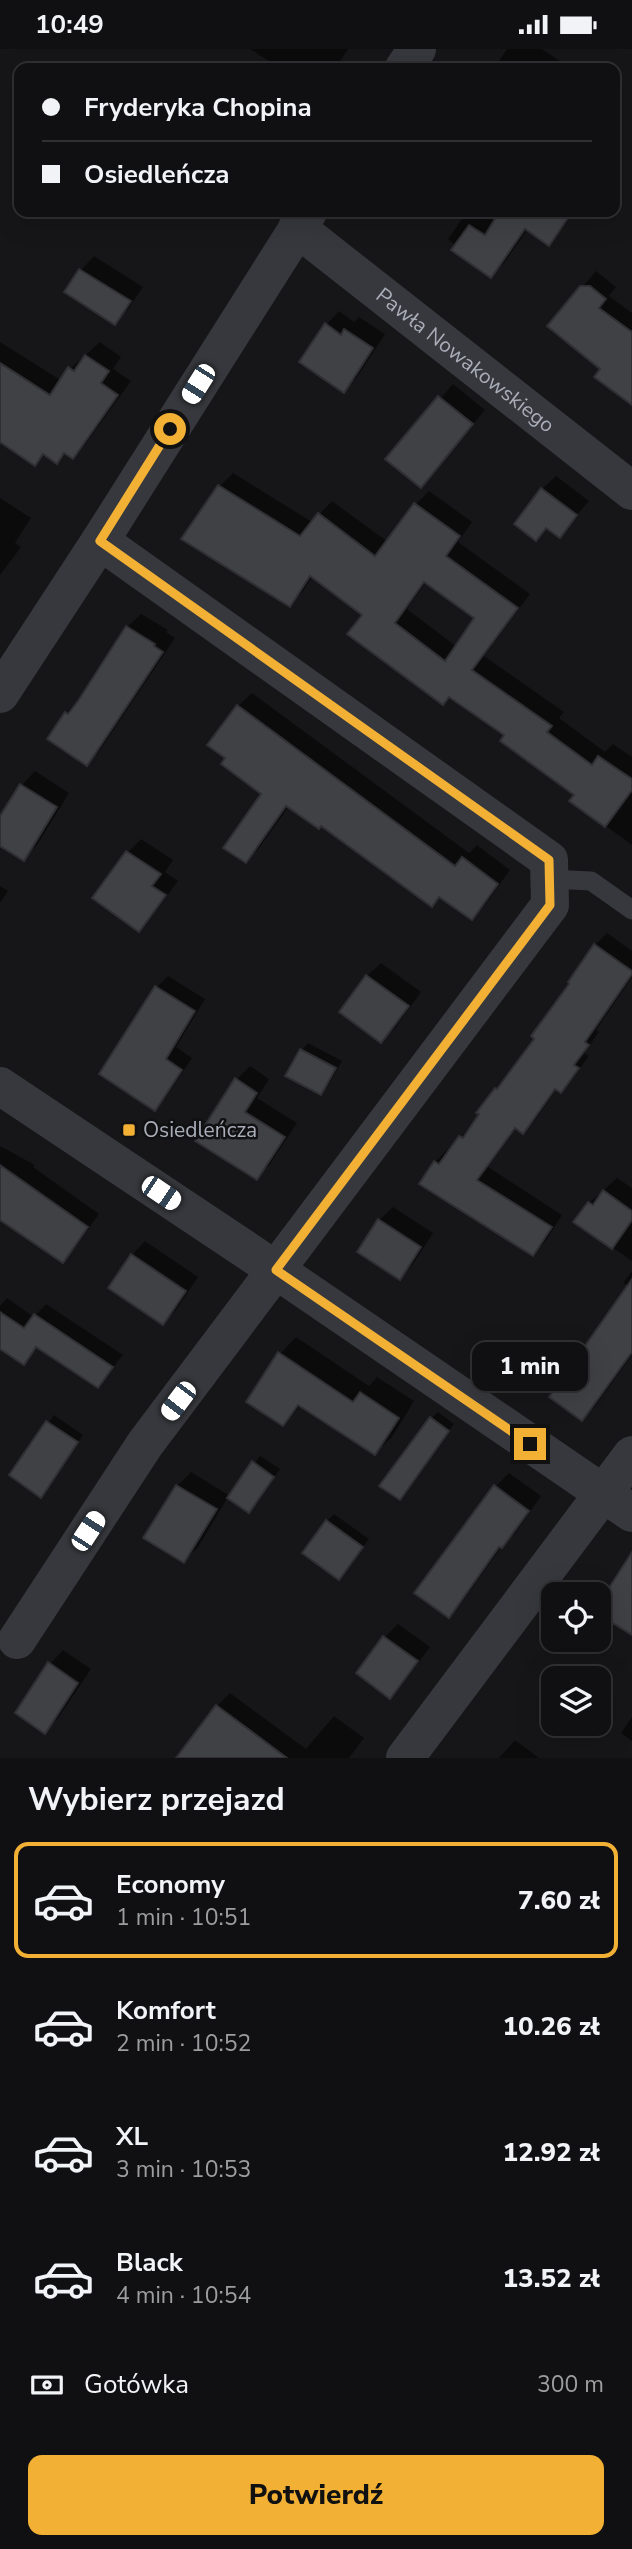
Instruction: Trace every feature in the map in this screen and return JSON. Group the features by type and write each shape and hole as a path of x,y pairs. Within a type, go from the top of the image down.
{"street":[{"name":"Pawła Nowakowskiego","path":"302,220 632,491"},
{"path":"0,694 100,541 302,220"},
{"path":"17,1640 145,1444 550,905 549,860 100,541"},
{"path":"0,1086 276,1270 617,1504"},
{"path":"405,1758 617,1504 632,1455"}],"lane":[{"path":"549,879 590,881 632,910"}],"building":[{"path":"496,217 569,217 549,246 525,229 491,278 451,250 469,225 485,235"},
{"path":"79,269 131,301 115,325 64,292"},
{"path":"580,286 590,286 606,299 599,308 632,332 632,405 594,377 600,369 547,326"},
{"path":"325,323 341,335 344,329 373,348 344,393 299,362"},
{"path":"85,355 109,371 101,383 118,395 73,459 64,453 57,464 43,454 35,466 0,442 0,363 50,395 68,367 74,371"},
{"path":"438,396 473,424 421,488 385,459"},
{"path":"218,485 300,536 318,513 375,556 414,503 460,536 446,556 518,608 472,670 552,726 547,732 592,765 598,756 632,779 632,790 605,827 569,801 574,795 500,741 504,735 449,697 443,705 347,634 362,615 310,576 290,607 181,539","holes":["424,582 474,618 445,661 395,623"]},
{"path":"541,488 577,515 560,538 546,528 536,541 514,524"},
{"path":"126,626 163,652 87,766 47,739 65,712 68,714 78,701"},
{"path":"237,705 455,866 462,857 498,884 472,920 439,897 432,907 321,826 319,829 286,806 246,863 223,848 261,794 221,764 225,758 207,745"},
{"path":"20,784 57,807 24,861 0,846 0,816"},
{"path":"126,851 161,874 152,886 166,895 139,932 92,898"},
{"path":"594,944 632,971 632,974 585,1042 589,1045 574,1065 579,1068 561,1093 555,1089 523,1134 515,1128 477,1180 552,1227 533,1256 419,1184 434,1161 439,1164 459,1136 463,1138 479,1114 476,1113 534,1039 531,1036"},
{"path":"366,975 409,1006 381,1043 339,1012"},
{"path":"155,986 195,1011 166,1059 182,1070 155,1111 99,1074"},
{"path":"300,1049 336,1068 321,1095 285,1076"},
{"path":"235,1078 257,1093 245,1112 285,1137 257,1180 195,1141"},
{"path":"0,1165 88,1227 63,1263 0,1220"},
{"path":"603,1190 632,1211 632,1220 612,1249 573,1222 588,1202 593,1205"},
{"path":"378,1219 421,1247 400,1280 357,1252"},
{"path":"131,1254 186,1291 163,1325 108,1288"},
{"path":"632,1279 632,1352 582,1421 549,1397"},
{"path":"0,1312 24,1328 34,1314 113,1367 98,1388 36,1347 24,1365 0,1349"},
{"path":"278,1352 353,1402 360,1392 399,1418 375,1455 298,1405 283,1426 246,1402"},
{"path":"430,1417 449,1431 400,1500 379,1486"},
{"path":"46,1421 78,1442 41,1498 9,1475"},
{"path":"252,1461 274,1477 249,1513 227,1498"},
{"path":"176,1485 217,1509 184,1563 143,1538"},
{"path":"494,1485 529,1511 502,1548 499,1547 449,1618 414,1593"},
{"path":"326,1520 363,1547 339,1580 302,1553"},
{"path":"632,1552 632,1635 611,1622 611,1585"},
{"path":"383,1636 418,1661 390,1699 356,1673"},
{"path":"48,1662 78,1683 45,1734 15,1713"},
{"path":"216,1705 287,1758 176,1758"}],"place":[{"name":"Osiedleńcza","path":"129,1130"}],"route":[{"path":"170,429 100,541 549,860 550,905 276,1270 530,1444"}]}
